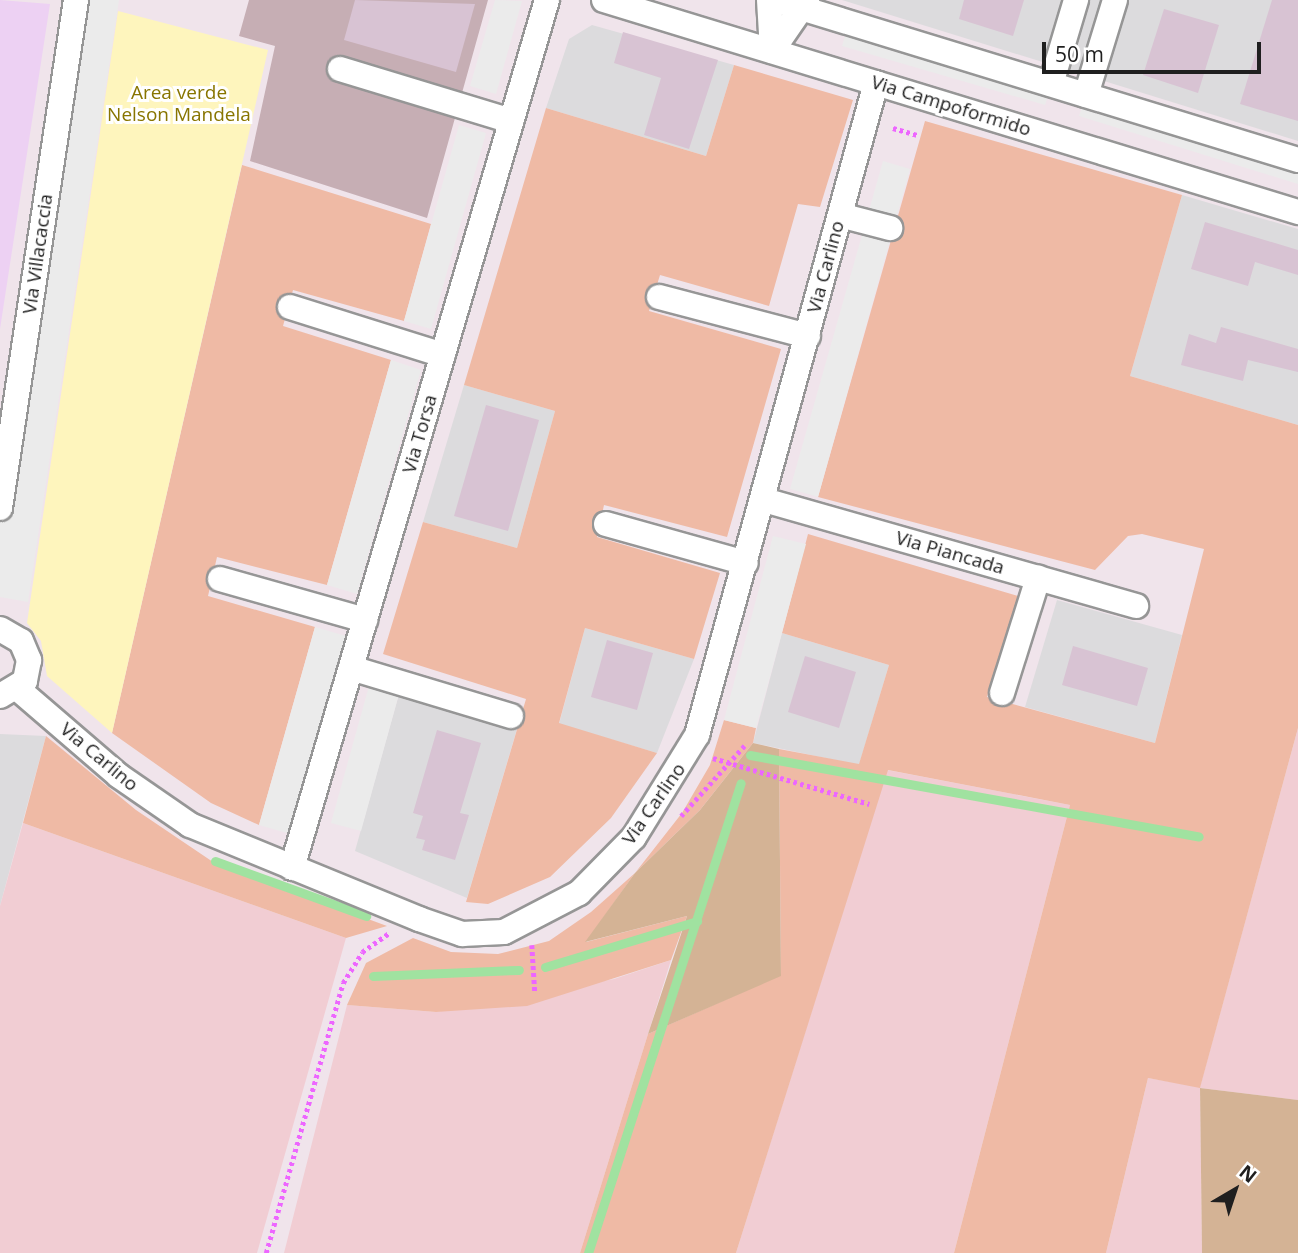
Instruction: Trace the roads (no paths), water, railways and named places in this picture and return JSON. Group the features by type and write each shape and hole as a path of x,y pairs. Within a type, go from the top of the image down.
{"street":[{"name":"Via Villacaccia","path":"0,508 76,0"},
{"name":"Via Torsa","path":"292,868 547,0"},
{"name":"Via Campoformido","path":"604,0 1298,212"},
{"path":"769,0 772,51"},
{"path":"775,0 805,5 1298,160"},
{"path":"1051,84 1076,0"},
{"path":"1086,95 1115,0"},
{"path":"772,51 805,5"},
{"path":"340,69 511,121"},
{"name":"Via Carlino","path":"9,693 151,801 227,843 463,934 504,932 529,923 579,893 606,868 664,797 690,752 764,500 876,83"},
{"path":"841,215 890,228"},
{"path":"659,297 808,336"},
{"path":"290,307 443,355"},
{"name":"Via Piancada","path":"764,500 1136,606"},
{"path":"606,524 746,563"},
{"path":"1002,693 1038,578"},
{"path":"220,579 365,620"},
{"path":"0,629 13,634 27,650 29,671 9,693"},
{"path":"351,668 511,716"}],"waterway":[{"path":"750,755 1199,837"},
{"path":"588,1253 741,783"},
{"path":"215,861 366,916"},
{"path":"545,967 697,921"},
{"path":"373,976 519,970"}],"park label":[{"name":"Area verde Nelson Mandela","path":"179,104"}]}
